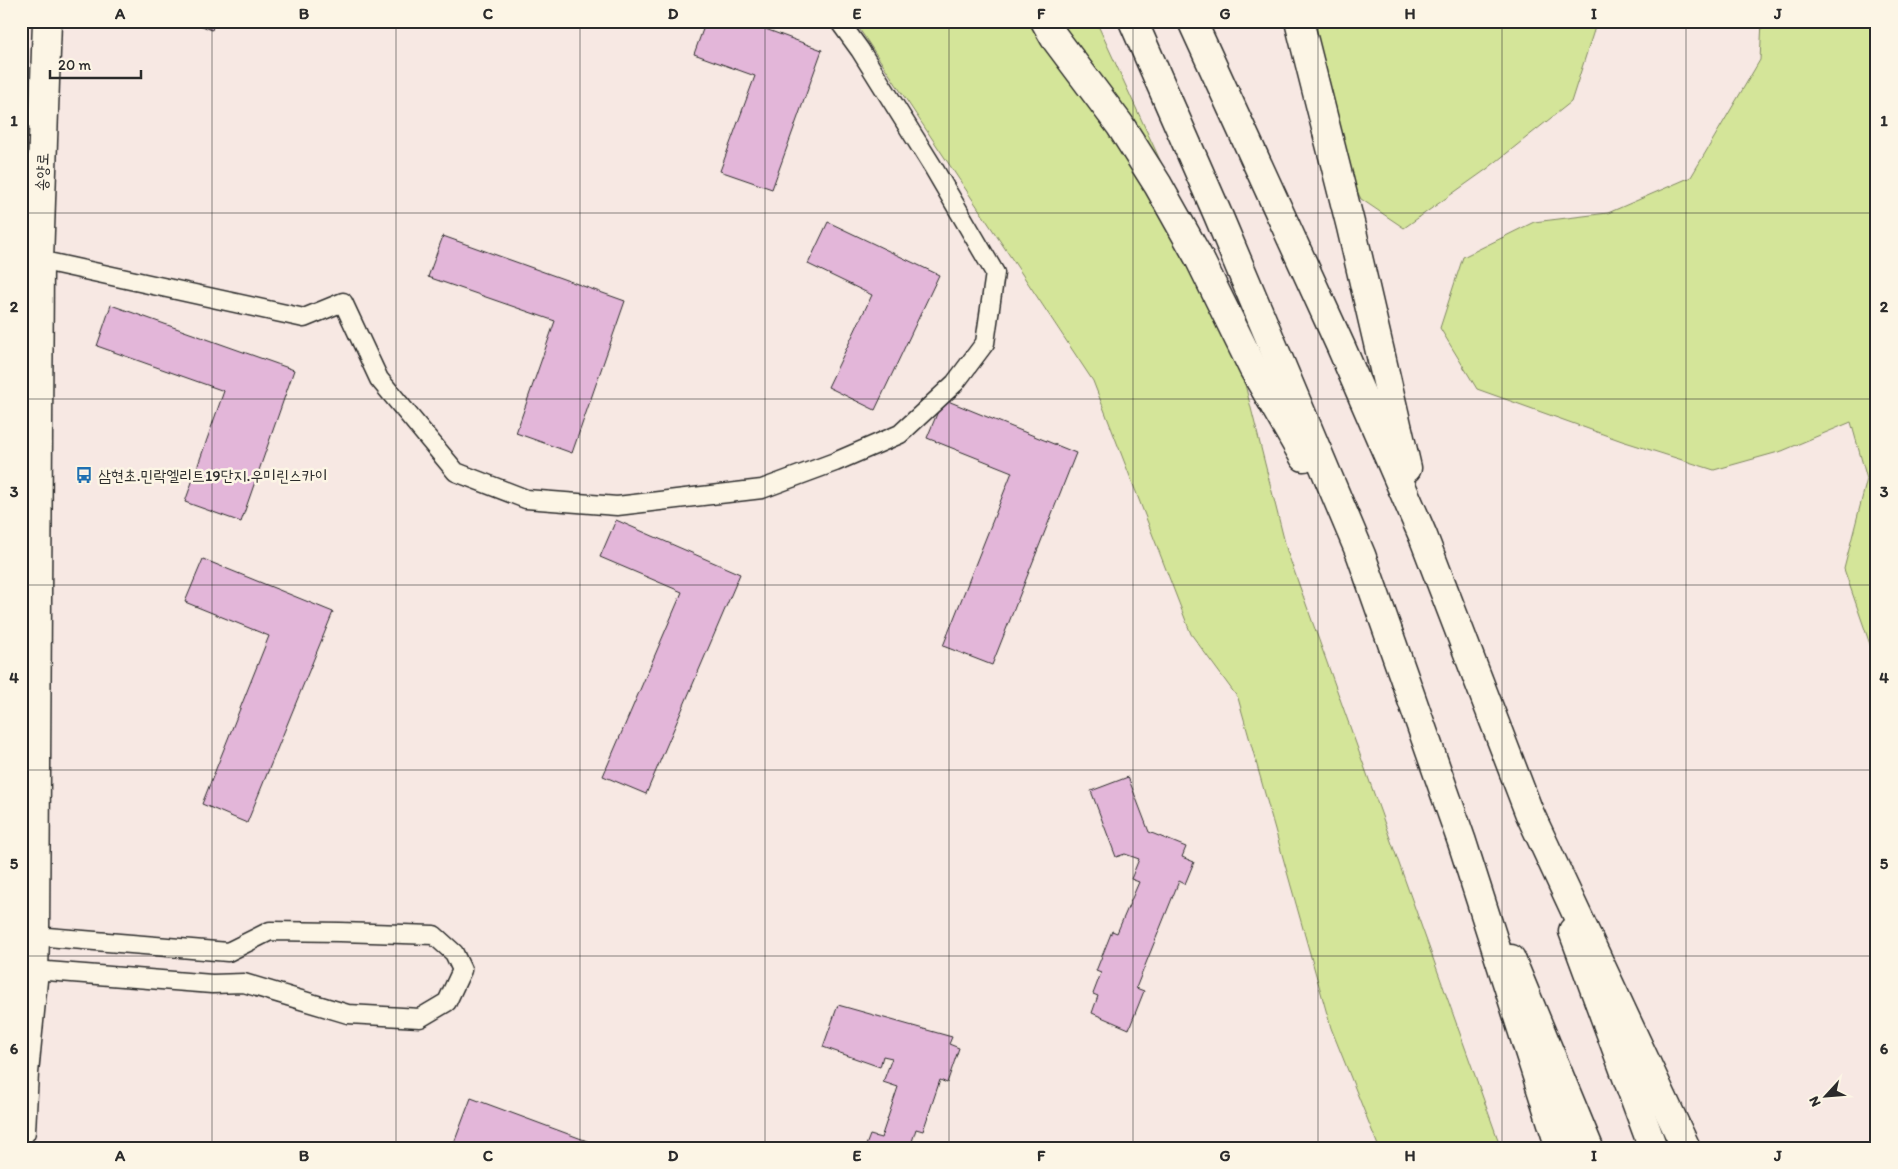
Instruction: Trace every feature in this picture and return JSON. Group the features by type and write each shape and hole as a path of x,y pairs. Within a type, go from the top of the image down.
{"main road":[{"name":"송양로","path":"21,1131 31,952 39,260 32,164 33,118 48,25 46,21"},
{"path":"1045,21 1054,37 1120,125 1158,185 1199,258 1253,368 1360,555"},
{"path":"1133,21 1218,215 1360,555 1462,842 1560,1148"},
{"path":"1192,21 1341,347 1423,536 1529,812 1653,1148"},
{"path":"1299,21 1351,227 1423,536"},
{"path":"1529,812 1686,1148"},
{"path":"1462,842 1589,1148"}],"lane":[{"path":"39,260 304,318 342,302 379,379 456,472 526,499 616,506 762,489 835,462 900,434 955,383 985,343 995,273 933,167 860,50 839,21"},
{"path":"270,932 434,935 454,953 462,970 447,1002 420,1018 348,1014 244,983 212,984 31,952 228,952 270,932"}],"green space":[{"path":"854,21 1096,21 1223,297 1287,551 1501,1148 1379,1148 1331,1028 1238,698 1191,634 1093,381"},
{"path":"1291,21 1597,21 1571,102 1487,169 1404,228 1361,199 1310,95"},
{"path":"1762,21 1877,21 1877,653 1873,653 1844,569 1867,479 1851,422 1782,451 1714,470 1622,441 1477,389 1440,328 1463,257 1534,222 1608,213 1691,177 1760,60"}],"building":[{"path":"190,21 215,21 212,30"},
{"path":"706,21 744,21 822,50 772,189 720,171 755,76 694,54"},
{"path":"828,222 939,275 875,410 828,387 872,295 808,264"},
{"path":"443,236 625,301 572,453 516,433 555,321 428,277"},
{"path":"111,305 294,370 241,522 185,502 224,391 97,346"},
{"path":"943,399 1076,453 992,665 943,646 1012,472 927,438"},
{"path":"616,520 740,574 646,794 603,776 682,592 600,557"},
{"path":"203,559 333,612 247,823 202,804 269,636 185,602"},
{"path":"1128,777 1149,832 1186,847 1182,857 1194,862 1185,884 1179,881 1136,988 1144,991 1129,1029 1092,1013 1098,996 1093,994 1101,973 1096,971 1112,931 1117,933 1139,882 1131,879 1139,859 1125,854 1116,857 1091,791"},
{"path":"838,1005 952,1037 949,1044 959,1048 947,1083 940,1080 923,1131 916,1129 910,1148 865,1148 870,1135 881,1138 898,1087 883,1082 892,1058 883,1056 880,1067 823,1047"},
{"path":"471,1098 606,1148 466,1148 454,1143"}],"place":[{"name":"삼현초.민락엘리트19단지.우미린스카이","path":"84,475"}]}
